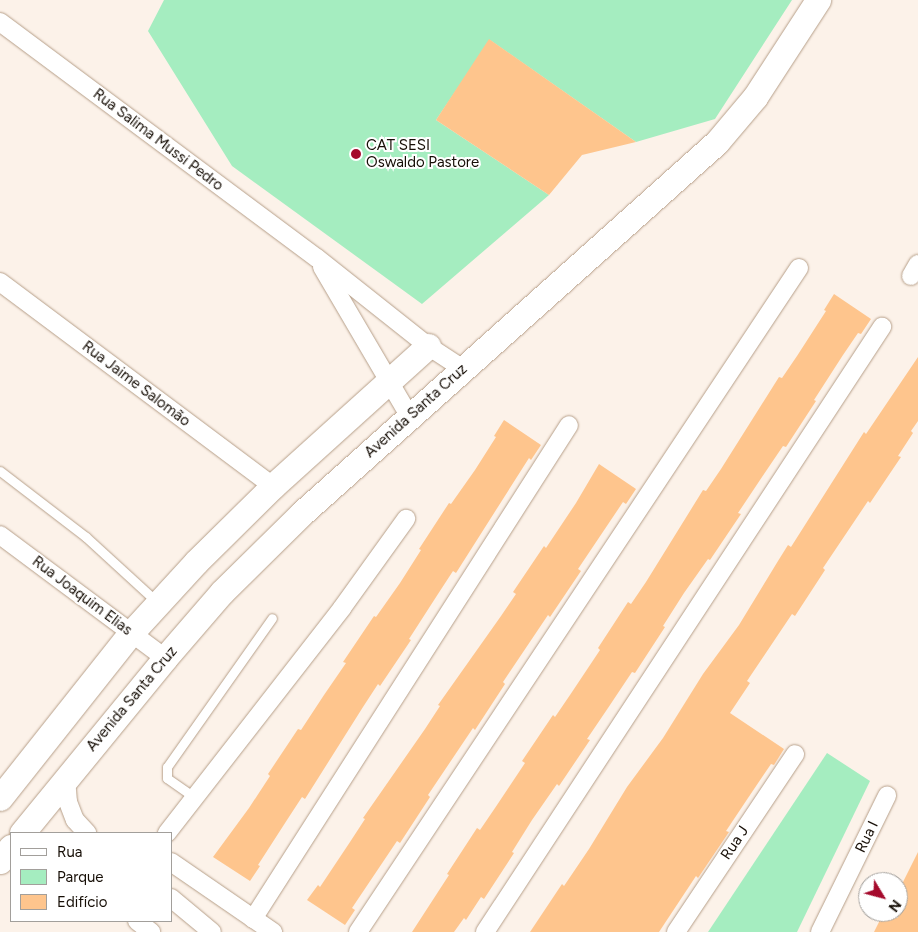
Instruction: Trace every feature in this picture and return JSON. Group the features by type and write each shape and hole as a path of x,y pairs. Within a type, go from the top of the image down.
{"street":[{"name":"Avenida Santa Cruz","path":"23,832 164,658 222,592 301,514 717,142 755,97 818,0"},
{"name":"Rua Salima Mussi Pedro","path":"0,22 317,258 428,346 463,369"},
{"name":"Rua Salima Mussi Pedro","path":"317,258 410,417"},
{"path":"358,932 799,268"},
{"name":"Rua Jaime Salomão","path":"0,282 272,486"},
{"path":"485,932 882,327"},
{"path":"1,793 131,633 158,603 272,486 428,346"},
{"path":"254,919 569,425"},
{"path":"167,832 342,608 406,519"},
{"name":"Rua Joaquim Elias","path":"0,535 164,658"},
{"name":"Rua J","path":"676,932 795,754"},
{"path":"66,778 69,827 83,832"},
{"name":"Rua I","path":"820,932 888,796"},
{"path":"0,862 10,848"},
{"path":"172,863 273,932"},
{"path":"172,899 212,932"},
{"path":"138,922 151,932"}],"lane":[{"path":"0,471 86,536 158,603"},
{"path":"194,797 166,778 167,767 272,618"}],"green space":[{"name":"CAT SESI Oswaldo Pastore","path":"164,0 792,0 715,119 636,142 490,40 436,120 549,195 422,304 232,166 148,31"},
{"path":"827,753 870,781 797,932 708,932"}],"building":[{"path":"489,39 636,142 582,155 549,195 436,120"},
{"path":"834,294 871,319 861,334 858,333 843,355 786,447 783,446 738,513 741,514 710,560 708,559 684,593 663,626 665,627 635,673 632,672 587,739 590,740 559,786 557,784 532,820 512,852 514,853 484,899 481,897 466,920 464,918 454,932 412,932 477,828 480,830 525,763 522,761 553,715 555,717 600,650 598,648 628,602 631,604 703,490 706,491 779,377 782,378 797,356 826,311 824,310"},
{"path":"918,357 918,421 911,431 913,433 898,456 901,457 870,503 868,501 823,568 825,570 795,616 792,614 747,681 750,683 730,713 784,749 774,765 771,764 726,831 729,832 698,878 696,876 659,932 530,932 562,884 564,886 627,787 663,738 703,674 739,625 788,545 791,547 864,432 866,434"},
{"path":"504,420 541,445 531,460 529,458 456,573 453,571 409,639 411,640 380,686 378,684 305,799 302,797 258,865 260,866 250,881 213,857 249,808 270,776 268,774 298,729 301,730 346,663 343,662 374,616 376,617 400,583 421,550 419,549 449,503 451,504 475,470 496,437 494,436"},
{"path":"599,464 636,489 626,504 623,502 578,569 581,571 550,617 548,615 503,682 505,684 475,730 473,728 428,795 430,797 400,843 397,841 352,908 355,910 345,925 307,900 318,885 320,887 365,819 363,818 440,706 438,705 516,594 513,592 544,546 546,548"},
{"path":"918,852 918,932 874,932 879,922 908,922 908,872"}],"place":[{"name":"CAT SESI Oswaldo Pastore","path":"356,154"}]}
